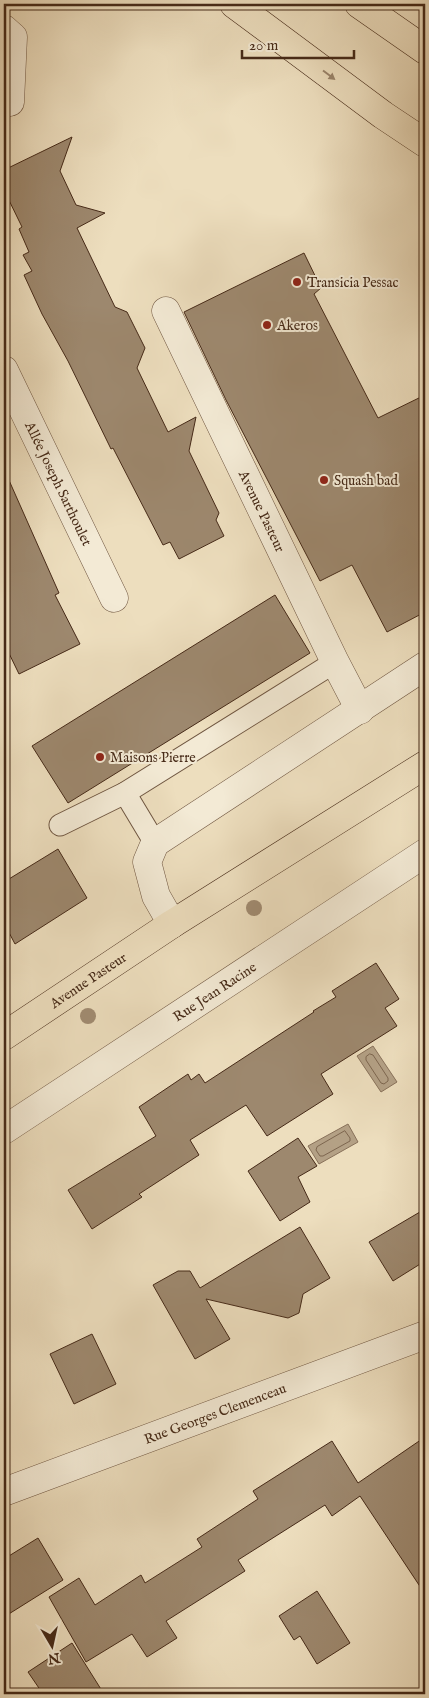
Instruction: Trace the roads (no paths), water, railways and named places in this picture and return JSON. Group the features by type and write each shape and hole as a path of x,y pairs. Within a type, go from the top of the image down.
{"main road":[{"path":"234,4 383,115 425,143"},
{"path":"358,4 425,50"},
{"name":"Avenue Pasteur","path":"4,1036 172,924 425,765"}],"street":[{"path":"4,29 13,37 10,102 4,103"},
{"name":"Avenue Pasteur","path":"166,312 360,710"},
{"name":"Allée Joseph Sarthoulet","path":"4,370 114,598"},
{"path":"172,924 156,896 146,862 155,843 425,666"},
{"name":"Rue Jean Racine","path":"4,1130 425,854"},
{"name":"Rue Georges Clemenceau","path":"4,1492 425,1335"}],"lane":[{"path":"60,825 125,793 335,662"},
{"path":"125,793 155,843"}],"water":[{"path":"373,1046 397,1082 381,1092 357,1056"},
{"path":"348,1124 358,1142 319,1164 308,1146"}],"place":[{"name":"Transicia Pessac","path":"297,282"},
{"name":"Akeros","path":"267,325"},
{"name":"Squash bad","path":"324,480"},
{"name":"Maisons Pierre","path":"100,757"}]}
